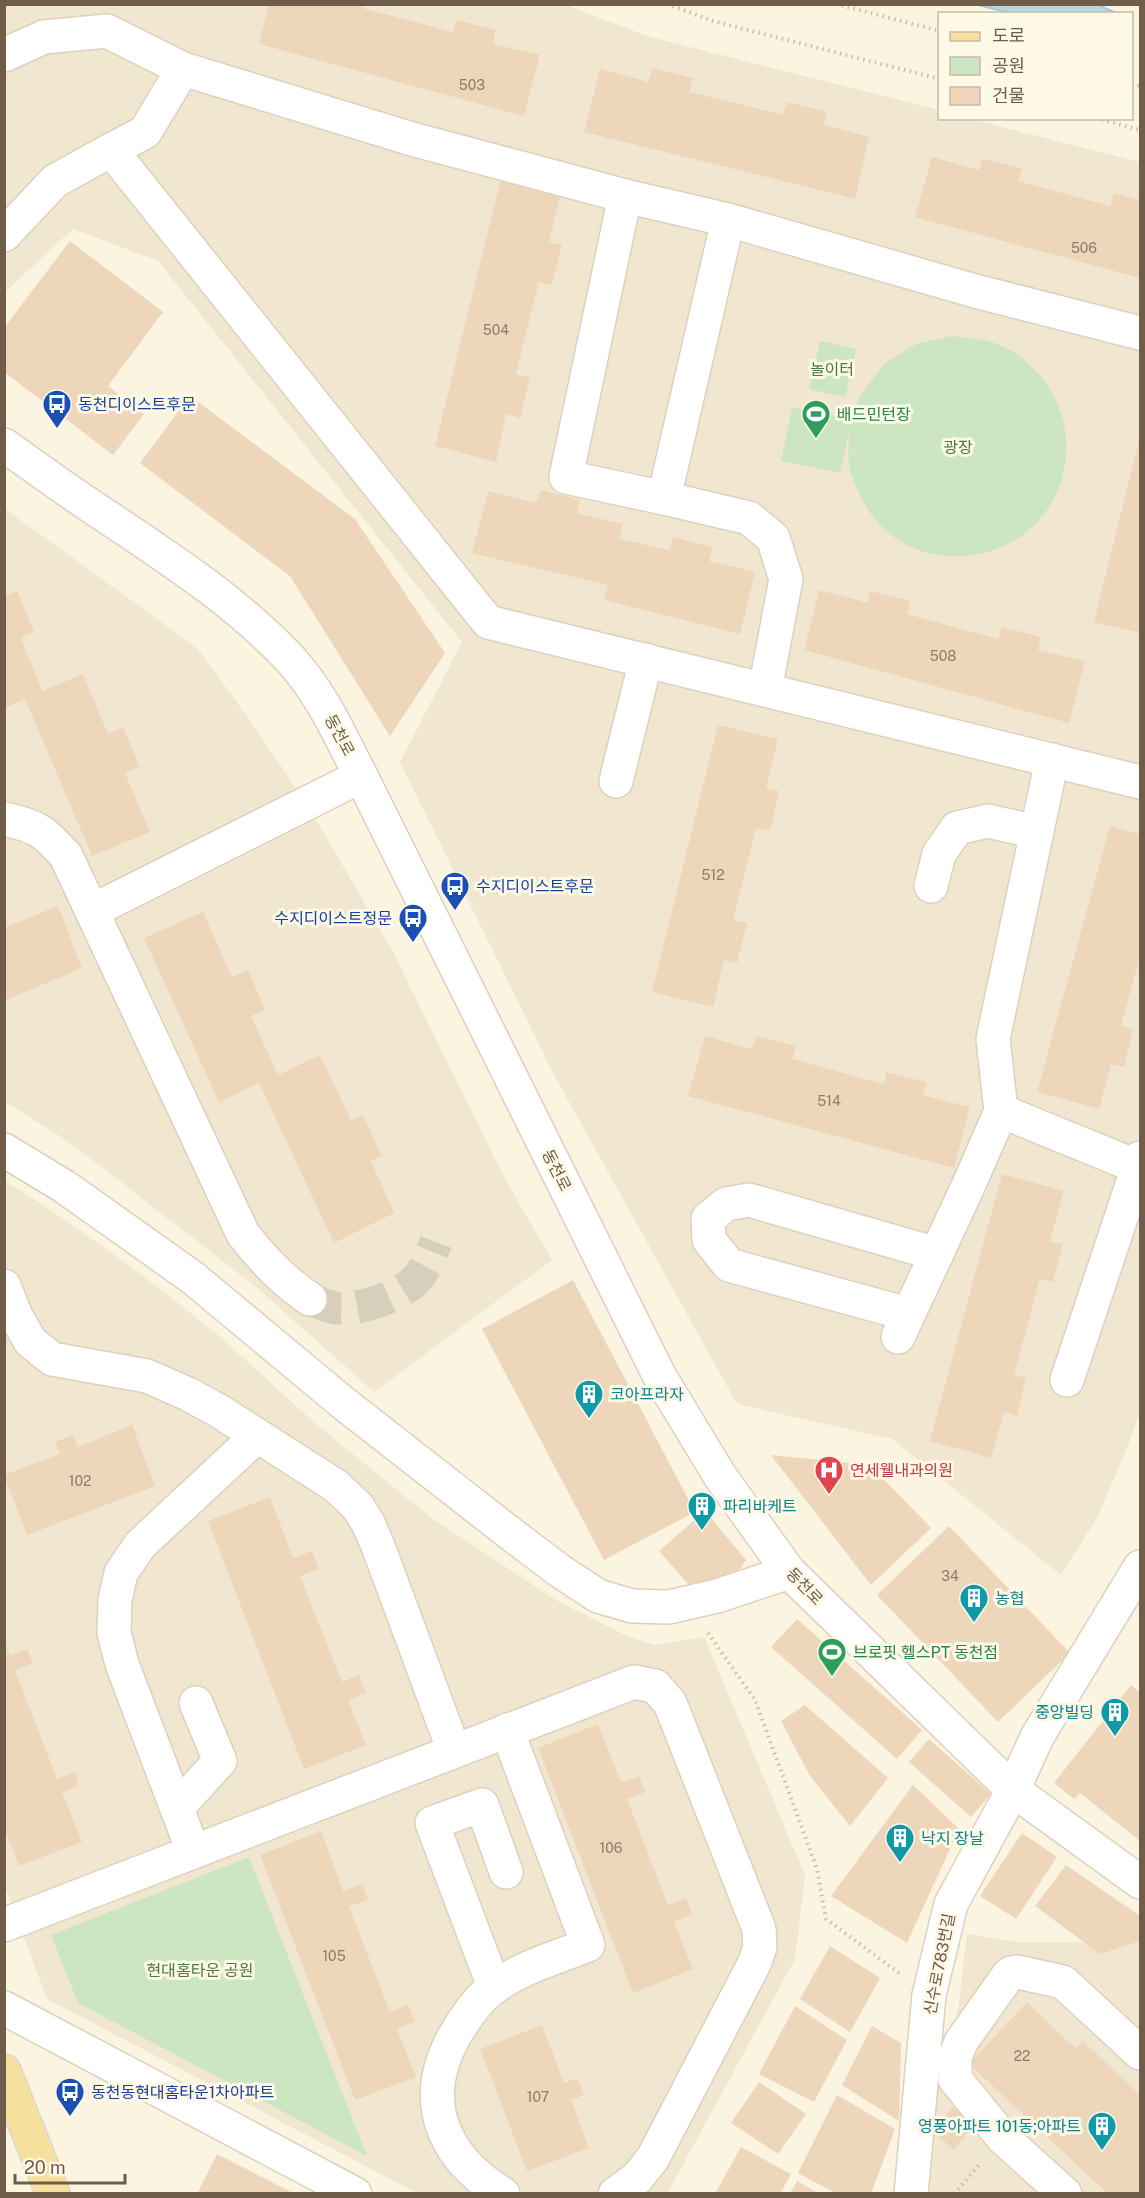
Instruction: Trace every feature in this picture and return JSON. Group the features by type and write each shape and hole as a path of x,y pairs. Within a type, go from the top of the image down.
{"main road":[{"path":"4,2071 53,2193"}],"street":[{"path":"4,55 44,37 107,31 183,69 412,139 625,196 728,220 975,291 1140,333"},
{"path":"4,235 55,181 145,132 183,69"},
{"path":"111,150 488,622 1140,782"},
{"path":"625,196 566,477 749,518 772,538 786,579 765,690"},
{"path":"664,498 728,220"},
{"name":"동천로","path":"4,446 177,563 257,627 292,662 321,700 361,776 660,1377 720,1476 789,1572 1013,1790 1140,1882"},
{"path":"616,781 646,660"},
{"path":"937,1254 749,1200 726,1204 708,1219 709,1240 729,1265 903,1326 937,1254 1001,1111 993,1039 1052,760"},
{"path":"92,911 361,776"},
{"path":"4,819 30,825 49,836 66,856 243,1234 262,1258 287,1283 310,1299"},
{"path":"931,886 939,854 957,828 988,821 1037,832"},
{"path":"1001,1111 1139,1163 1066,1380"},
{"path":"4,1150 74,1192 194,1278 342,1402 560,1571 598,1596 632,1606 669,1607 717,1596 789,1572"},
{"path":"4,1286 16,1316 30,1341 52,1359 147,1376 188,1394 336,1486 358,1506 368,1523 454,1751"},
{"path":"193,1851 122,1664 114,1633 114,1600 121,1573 140,1545 257,1436"},
{"name":"신수로783번길","path":"911,2193 929,1995 951,1904 1013,1790 1059,1698 1140,1567"},
{"path":"4,1925 634,1682 655,1686 670,1703 759,1929 760,1947 754,1964 652,2158 637,2178 615,2193"},
{"path":"177,1808 220,1761 196,1703"},
{"path":"503,2193 483,2181 459,2157 444,2135 437,2104 438,2079 447,2050 463,2022 494,1987 512,1976 588,1945 507,1731"},
{"path":"494,1987 432,1823 482,1805 506,1872"},
{"path":"1065,2193 1004,2138 955,2079 955,2057 962,2042 1011,1973 1018,1972 1063,1982 1140,2053"},
{"path":"4,2008 355,2193"},
{"path":"921,2099 929,2090 945,2087 962,2089"}],"path":[{"path":"667,4 712,21 938,79"},
{"path":"836,4 938,31"},
{"path":"1103,120 1140,130"},
{"path":"687,1603 755,1700 817,1869 826,1919 929,1995"}],"shaded area":[{"path":"5,5 566,5 647,36 938,110 938,120 975,120 1140,162 1140,1412 1098,1516 1061,1575 892,1439 737,1404 554,1075 400,762 462,642 158,261 73,229 5,292"},
{"path":"4,508 197,648 246,715 307,804 393,952 504,1177 552,1260 374,1392 255,1286 95,1162 55,1133 5,1102"},
{"path":"5,1181 115,1255 169,1296 218,1335 317,1425 433,1519 556,1600 625,1635 654,1645 704,1637 805,1875 795,1959 667,2194 417,2193 47,1999 5,1887"},
{"path":"967,1934 1018,1942 1140,1942 1140,2193 922,2194 927,2116 957,2019"}],"green space":[{"name":"광장","path":"952,336 984,340 999,345 1030,365 1052,393 1060,412 1066,438 1063,474 1053,501 1036,524 1014,541 989,552 962,556 934,554 907,545 877,522 863,501 852,477 849,460 849,433 840,473 781,461 792,407 851,419 861,394 884,364 916,344"},
{"name":"놀이터","path":"820,341 856,349 845,397 809,389"},
{"name":"현대홈타운 공원","path":"249,1857 367,2156 78,2003 51,1935"}],"water":[{"path":"978,5 1098,5 1115,12 1005,12"}],"building":[{"path":"269,4 363,4 362,8 453,32 456,20 496,30 493,44 540,55 524,116 259,44"},
{"path":"653,68 693,78 689,92 783,115 787,102 827,112 824,125 869,137 855,199 584,132 600,69 648,82"},
{"path":"932,157 979,170 982,159 1022,168 1018,181 1110,206 1114,193 1140,200 1140,278 915,217"},
{"path":"501,179 561,194 549,242 562,245 552,285 539,282 516,374 530,378 520,418 506,414 496,462 435,446"},
{"path":"70,241 163,312 108,386 144,414 113,455 4,372 4,328"},
{"path":"190,396 355,519 445,653 390,736 290,576 140,463"},
{"path":"1140,436 1140,633 1094,622"},
{"path":"541,490 580,500 577,513 623,524 619,539 669,550 673,537 713,547 709,561 755,572 740,634 604,600 608,585 472,553 488,491 536,503"},
{"path":"819,590 868,603 870,591 910,601 907,614 998,639 1002,627 1041,637 1038,650 1085,661 1069,723 804,650"},
{"path":"17,591 34,632 21,638 42,691 83,674 108,734 123,727 140,767 125,773 150,832 92,856 25,699 4,708 4,596"},
{"path":"718,725 778,739 766,788 779,791 770,831 756,828 733,920 747,923 737,963 724,960 713,1007 652,992"},
{"path":"1110,826 1140,834 1140,956 1121,1026 1133,1029 1124,1067 1111,1064 1099,1109 1037,1092"},
{"path":"58,906 82,968 4,1001 4,928"},
{"path":"203,912 232,977 248,970 265,1010 251,1016 278,1075 320,1055 351,1120 363,1115 382,1156 371,1161 394,1213 334,1243 259,1083 219,1102 144,938"},
{"path":"705,1036 752,1049 756,1036 796,1046 792,1059 884,1084 886,1072 926,1082 923,1095 970,1107 954,1168 688,1096"},
{"path":"1002,1174 1064,1191 1050,1241 1063,1244 1053,1282 1040,1279 1014,1375 1026,1378 1017,1416 1004,1412 991,1458 930,1441"},
{"name":"코아프라자","path":"573,1280 695,1512 604,1560 482,1329"},
{"path":"132,1425 155,1486 27,1535 4,1475 60,1454 55,1442 73,1435 78,1447"},
{"path":"771,1455 870,1465 931,1528 871,1585"},
{"path":"270,1497 293,1558 312,1551 319,1569 300,1576 342,1682 359,1675 366,1693 348,1700 366,1745 304,1769 208,1521"},
{"name":"파리바케트","path":"705,1511 746,1560 733,1580 689,1585 659,1551"},
{"name":"농협","path":"949,1526 1070,1653 998,1722 877,1595"},
{"path":"797,1619 922,1730 897,1759 771,1647"},
{"path":"4,1641 10,1655 27,1649 33,1663 15,1670 57,1779 75,1772 79,1786 62,1792 82,1842 19,1866 4,1828"},
{"name":"중앙빌딩","path":"1131,1685 1140,1693 1140,1841 1080,1793 1074,1799 1054,1783"},
{"path":"805,1705 888,1778 850,1826 810,1776 781,1721"},
{"path":"598,1724 621,1783 639,1776 645,1792 627,1799 668,1905 686,1898 692,1914 674,1922 693,1969 633,1993 538,1748"},
{"path":"929,1739 991,1794 971,1817 909,1762"},
{"name":"낙지 장날","path":"913,1785 959,1829 907,1943 831,1896"},
{"path":"321,1831 343,1891 362,1884 368,1899 349,1907 390,2012 408,2005 415,2022 397,2029 416,2077 355,2100 260,1855"},
{"path":"1022,1833 1057,1857 1016,1919 980,1896"},
{"path":"1066,1865 1140,1916 1140,1941 1100,1954 1035,1906"},
{"path":"830,1946 880,1978 850,2032 800,1999"},
{"name":"영풍아파트 101동;아파트","path":"1027,2002 1075,2048 1066,2059 1083,2041 1140,2095 1140,2194 1108,2194 969,2064"},
{"path":"795,2006 847,2040 814,2102 759,2074"},
{"path":"542,2025 564,2083 577,2078 584,2095 571,2100 589,2148 527,2171 480,2049"},
{"path":"872,2026 901,2043 899,2121 842,2085"},
{"path":"759,2082 806,2114 778,2154 731,2123"},
{"path":"837,2095 895,2129 871,2194 837,2194 798,2173"},
{"path":"953,2107 974,2125 954,2150 932,2131"},
{"path":"741,2147 791,2174 780,2194 715,2194"},
{"path":"217,2154 295,2194 197,2194"},
{"path":"797,2181 820,2194 790,2194"}],"tunnel":[{"path":"310,1299 330,1307 354,1308 395,1294 419,1276 436,1242"}],"place":[{"name":"동천디이스트후문","path":"57,430"},
{"name":"배드민턴장","path":"816,440"},
{"name":"수지디이스트후문","path":"455,912"},
{"name":"수지디이스트정문","path":"413,944"},
{"name":"코아프라자","path":"589,1420"},
{"name":"연세웰내과의원","path":"829,1496"},
{"name":"파리바케트","path":"702,1532"},
{"name":"농협","path":"974,1624"},
{"name":"브로핏 헬스PT 동천점","path":"832,1678"},
{"name":"중앙빌딩","path":"1115,1738"},
{"name":"낙지 장날","path":"900,1864"},
{"name":"동천동현대홈타운1차아파트","path":"70,2118"},
{"name":"영풍아파트 101동;아파트","path":"1102,2152"}]}
